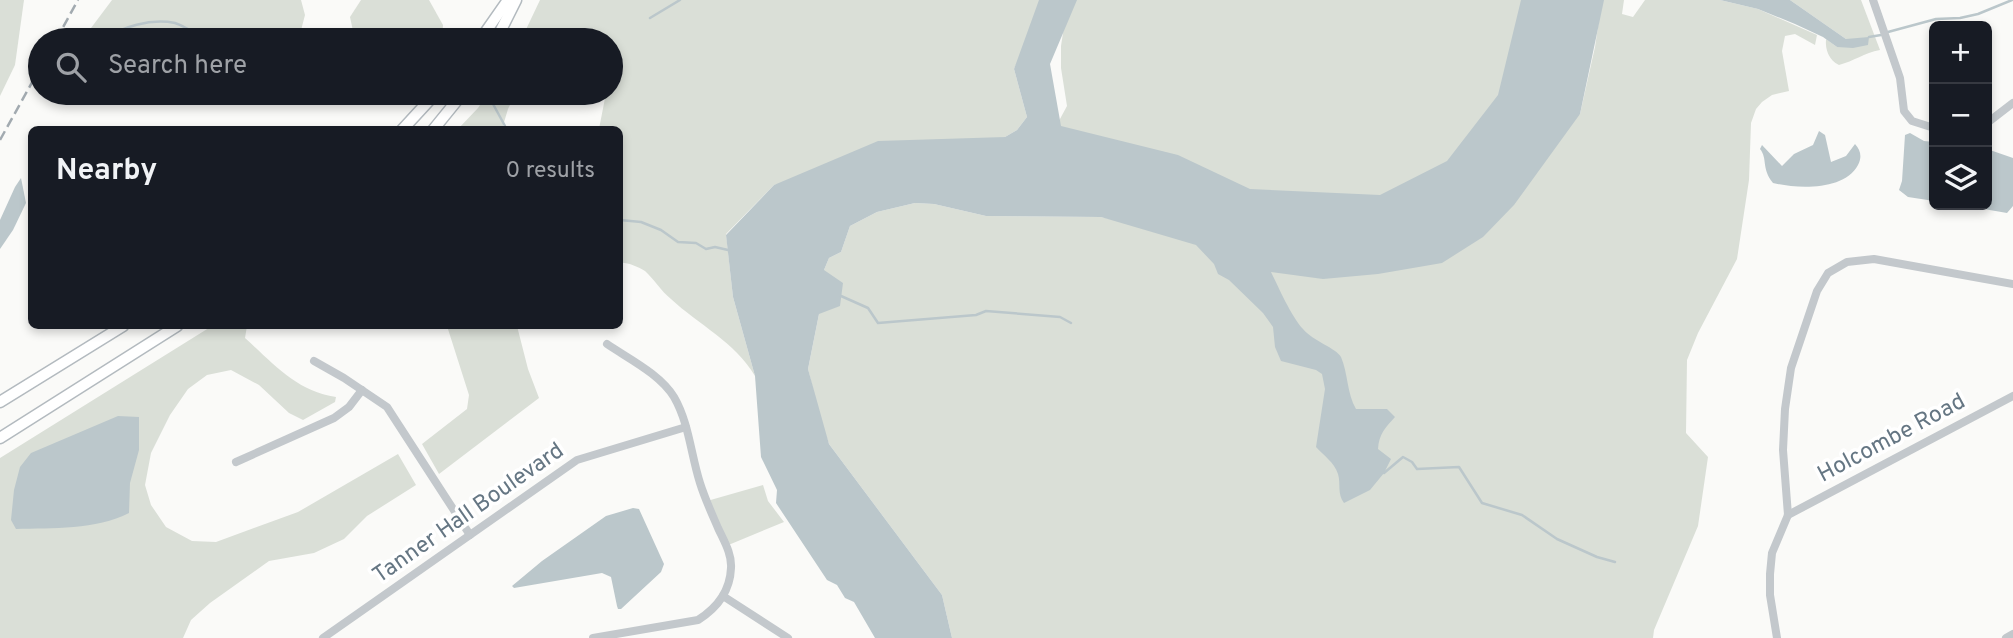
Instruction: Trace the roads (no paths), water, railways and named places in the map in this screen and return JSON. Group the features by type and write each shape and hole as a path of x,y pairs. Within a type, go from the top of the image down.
{"main road":[{"path":"488,28 508,0"},
{"path":"502,28 516,0"},
{"path":"406,126 425,105"},
{"path":"436,126 453,105"},
{"path":"0,402 118,329"},
{"path":"0,438 172,329"}],"street":[{"path":"1873,0 1900,78 1904,111 1912,121 1929,126"},
{"path":"1992,119 2013,103"},
{"path":"1777,638 1770,595 1770,574 1772,553 1788,515 1783,450 1785,409 1791,368 1817,291 1828,273 1847,262 1874,259 2013,284"},
{"path":"593,638 626,635 698,620 711,612 723,596 729,586 732,567 729,553 700,484 686,427 674,396 663,383 607,344"},
{"path":"314,361 387,407 470,535"},
{"path":"236,462 334,418 349,407 362,390"},
{"name":"Holcombe Road","path":"1788,515 2013,396"},
{"name":"Tanner Hall Boulevard","path":"323,638 336,634 577,460 686,427"},
{"path":"723,596 788,638"},
{"path":"2006,638 2013,634"}],"waterway":[{"path":"650,18 680,0"},
{"path":"1888,32 1936,19 1978,14 2012,0"},
{"path":"127,28 156,22 175,23 186,28"},
{"path":"1869,37 1881,35"},
{"path":"494,105 505,126"},
{"path":"623,220 641,222 661,230 678,242 696,243 706,249 715,247 728,250"},
{"path":"841,296 868,308 878,323 976,315 986,311 1060,317 1071,323"},
{"path":"1384,473 1403,457 1417,469 1459,467 1482,503 1522,515 1557,539 1615,562"}],"railway":[{"path":"63,28 78,0"},
{"path":"0,140 28,90"}]}
